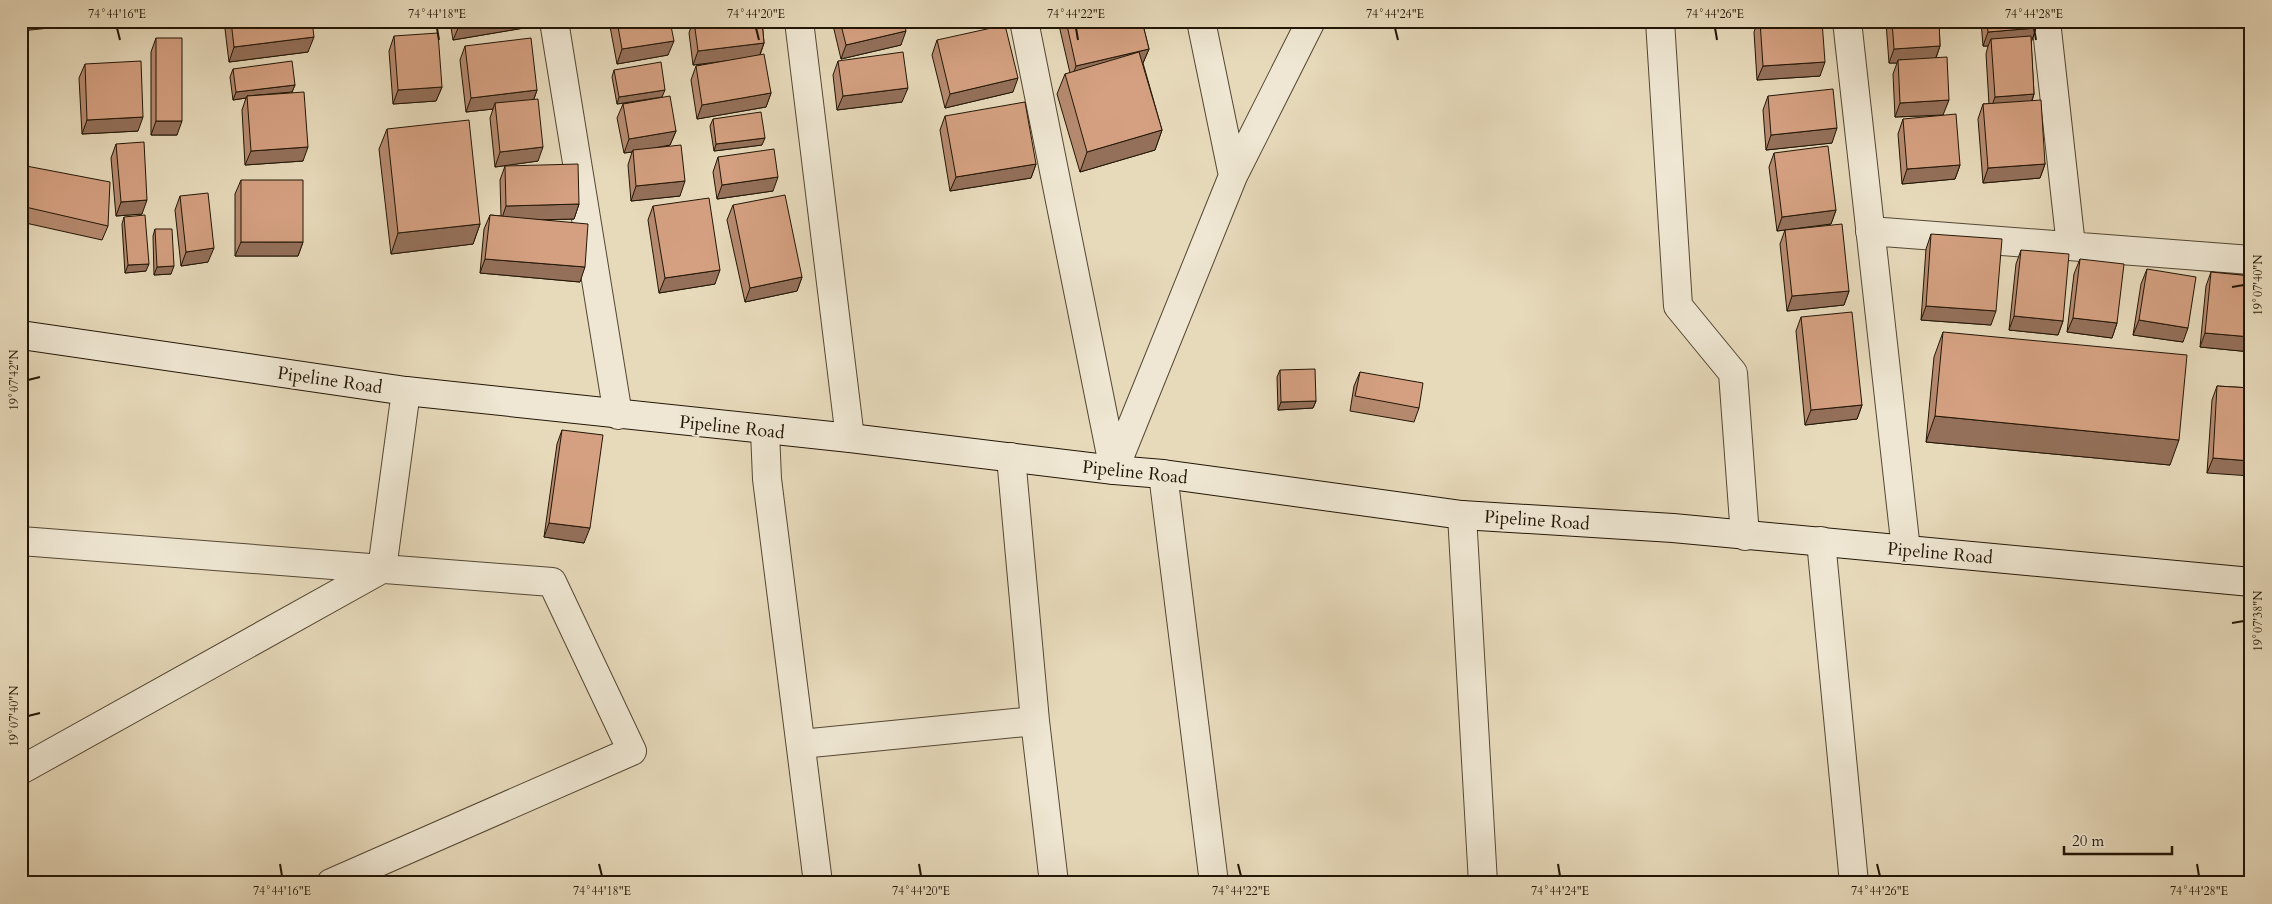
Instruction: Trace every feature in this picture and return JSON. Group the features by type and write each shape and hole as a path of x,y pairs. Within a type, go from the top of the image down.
{"street":[{"path":"554,21 618,415"},
{"path":"798,21 850,438"},
{"path":"1024,21 1114,470"},
{"path":"1201,21 1233,176"},
{"path":"1114,470 1233,176 1312,21"},
{"path":"1660,21 1678,306 1733,373 1745,536"},
{"path":"1847,21 1906,550"},
{"path":"2046,21 2071,246"},
{"path":"1870,231 2251,260"},
{"name":"Pipeline Road","path":"21,335 406,391 765,431 850,438 1114,470 1163,474 1462,515 1673,528 2251,582"},
{"path":"382,569 406,391"},
{"path":"765,431 767,479 818,883"},
{"path":"1011,457 1035,721 1054,883"},
{"path":"1163,474 1214,883"},
{"path":"1462,515 1483,883"},
{"path":"21,541 552,582 632,751 331,883"},
{"path":"1821,541 1854,883"},
{"path":"21,770 382,569"},
{"path":"801,744 1035,721"}],"building":[{"path":"231,21 312,21 314,37 234,47"},
{"path":"458,21 484,21 459,26"},
{"path":"617,21 670,21 674,41 622,49"},
{"path":"694,21 762,21 764,43 698,51"},
{"path":"840,21 904,21 906,31 846,45"},
{"path":"1066,21 1142,21 1149,49 1076,66"},
{"path":"1760,21 1822,21 1825,62 1763,66"},
{"path":"1892,21 1939,21 1940,46 1894,49"},
{"path":"1987,21 2035,21 2036,28 1988,32"},
{"path":"1005,25 1018,78 950,94 937,40"},
{"path":"438,33 442,87 398,90 394,36"},
{"path":"2031,36 2034,94 1995,97 1991,39"},
{"path":"156,38 182,38 182,121 156,121"},
{"path":"531,38 537,90 471,98 465,46"},
{"path":"903,52 908,88 843,96 838,61"},
{"path":"1139,52 1162,130 1087,152 1065,74"},
{"path":"764,54 771,93 702,105 696,66"},
{"path":"1947,57 1949,100 1900,103 1898,60"},
{"path":"141,61 143,117 87,120 85,64"},
{"path":"292,61 295,85 236,92 233,69"},
{"path":"661,62 665,90 619,97 614,70"},
{"path":"1833,89 1837,128 1771,135 1768,96"},
{"path":"304,92 308,147 251,151 247,96"},
{"path":"670,96 676,131 629,139 623,104"},
{"path":"538,99 543,147 500,152 495,103"},
{"path":"2041,100 2045,164 1988,168 1983,104"},
{"path":"1025,102 1036,164 956,177 945,116"},
{"path":"761,112 765,138 716,144 713,119"},
{"path":"1956,114 1960,165 1907,169 1903,119"},
{"path":"469,120 480,224 398,233 387,129"},
{"path":"144,142 147,200 121,202 116,144"},
{"path":"681,145 685,181 636,186 633,150"},
{"path":"1828,146 1836,210 1782,217 1774,153"},
{"path":"774,149 778,177 722,185 718,157"},
{"path":"578,164 579,204 506,206 505,166"},
{"path":"21,165 110,182 108,226 21,206"},
{"path":"241,180 303,180 303,242 241,242"},
{"path":"208,193 214,248 186,252 180,196"},
{"path":"785,195 802,277 750,288 733,205"},
{"path":"709,198 720,270 665,278 653,206"},
{"path":"145,215 149,264 128,265 124,217"},
{"path":"490,215 588,224 585,267 485,259"},
{"path":"1842,224 1849,291 1792,296 1785,230"},
{"path":"155,229 172,229 174,266 157,267"},
{"path":"1931,234 2002,239 1996,311 1926,306"},
{"path":"2021,250 2069,254 2063,321 2014,316"},
{"path":"2080,259 2124,264 2117,323 2073,318"},
{"path":"2147,269 2196,277 2188,328 2139,320"},
{"path":"2211,272 2251,276 2251,337 2205,333"},
{"path":"1852,312 1862,405 1811,410 1801,317"},
{"path":"1943,332 2187,355 2179,440 1935,416"},
{"path":"1315,369 1316,401 1281,402 1280,370"},
{"path":"1360,372 1423,383 1419,408 1355,396"},
{"path":"2217,386 2251,388 2251,461 2213,458"},
{"path":"562,430 603,435 590,528 549,523"}]}
